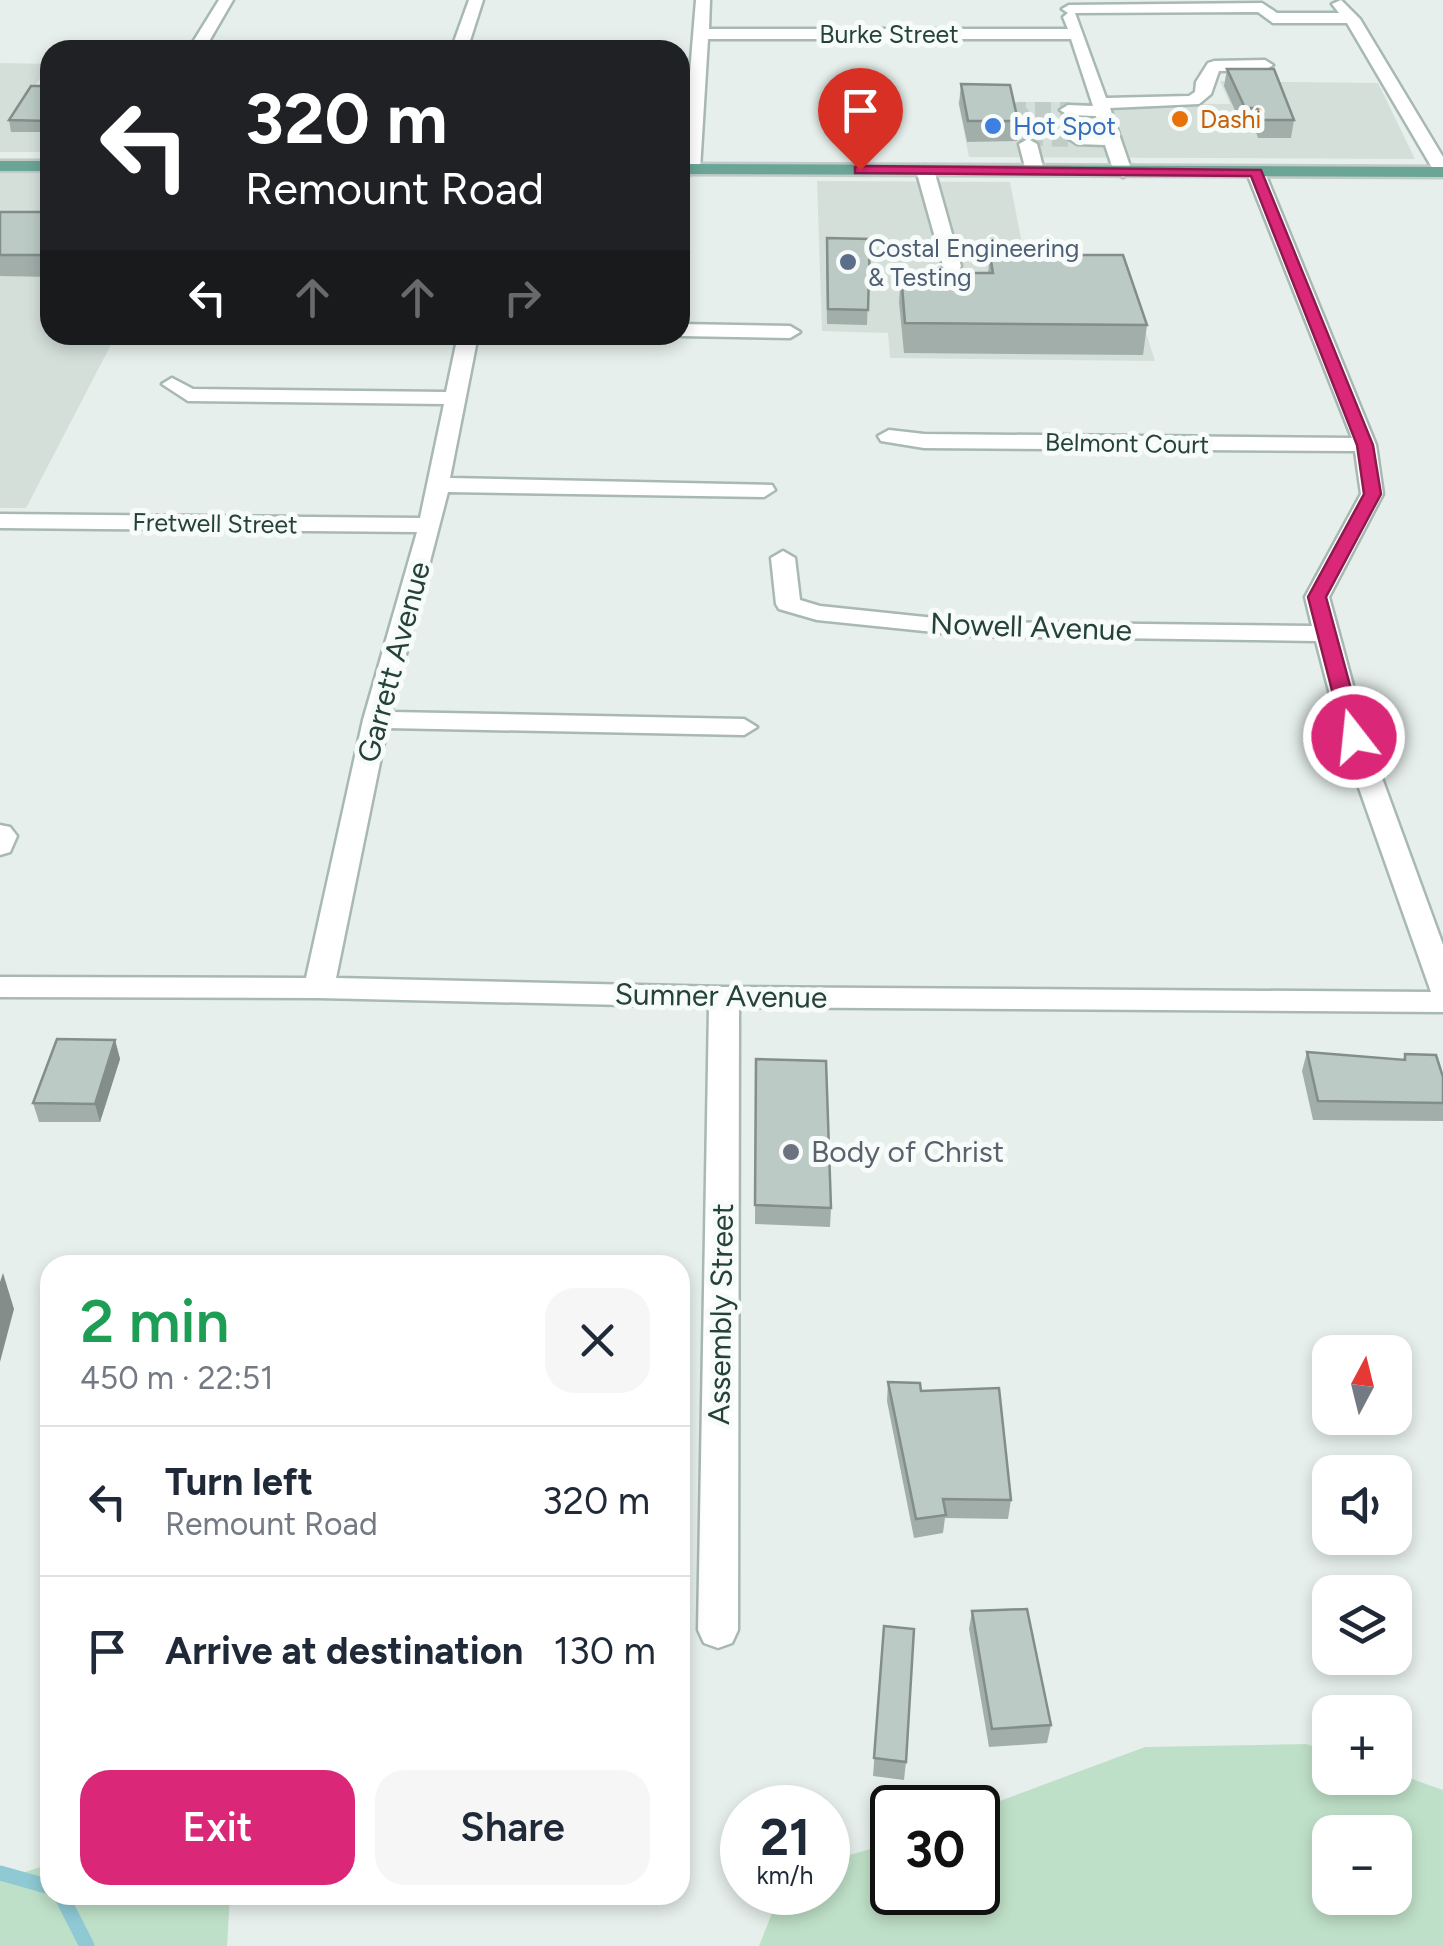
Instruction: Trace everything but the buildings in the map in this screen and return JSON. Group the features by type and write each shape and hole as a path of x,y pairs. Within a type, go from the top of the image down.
{"main road":[{"path":"0,166 40,166"},
{"path":"690,169 1443,172"}],"street":[{"path":"202,40 226,0"},
{"path":"462,40 476,0"},
{"path":"690,133 703,0"},
{"path":"1334,0 1351,18 1443,172"},
{"path":"1122,172 1068,4 1112,9 1262,7 1273,18 1351,18"},
{"name":"Burke Street","path":"701,34 1076,34"},
{"path":"1068,110 1192,101 1203,94 1204,82 1214,66 1264,65"},
{"path":"1077,139 1112,140"},
{"path":"1028,144 1035,171"},
{"path":"924,170 952,266"},
{"path":"1256,172 1365,445 1372,494 1317,597 1354,737 1443,987"},
{"path":"690,330 790,332"},
{"name":"Garrett Avenue","path":"320,988 376,720 430,525 466,345"},
{"path":"172,384 188,395 455,398"},
{"name":"Belmont Court","path":"889,436 924,440 1365,445"},
{"path":"438,485 764,490"},
{"name":"Fretwell Street","path":"0,520 430,525"},
{"name":"Nowell Avenue","path":"784,558 788,604 817,612 973,629 1324,634"},
{"path":"376,720 744,726"},
{"path":"0,833 0,846"},
{"name":"Sumner Avenue","path":"0,987 1443,1002"},
{"name":"Assembly Street","path":"718,1630 724,997"}],"shaded area":[{"path":"0,63 40,64 40,79 19,109 40,110 40,152 0,152"},
{"path":"1220,81 1378,83 1415,159 969,157 958,101 1230,104"},
{"path":"0,174 40,174 40,345 111,345 26,508 0,508"},
{"path":"817,181 1010,182 1025,259 1123,261 1155,361 890,358 888,333 822,331"}],"green space":[{"path":"1306,1744 1312,1746 1312,1795 1412,1795 1412,1779 1443,1790 1443,1946 759,1946 771,1915 850,1915 850,1855 870,1849 870,1915 1000,1915 1000,1801 1145,1747"},
{"path":"40,1867 40,1905 229,1905 227,1946 0,1946 0,1873 16,1875"}],"waterway":[{"path":"0,1873 40,1884"},
{"path":"66,1905 87,1946"}],"tunnel":[{"path":"1028,144 1020,110 1068,110"},
{"path":"1027,138 1077,139"}],"place":[{"name":"Dashi","path":"1180,119"},
{"name":"Hot Spot","path":"993,126"},
{"name":"Costal Engineering & Testing","path":"848,262"},
{"name":"Body of Christ","path":"791,1152"}],"route":[{"path":"860,170 1256,172 1365,445 1372,494 1317,597 1354,737"}]}
